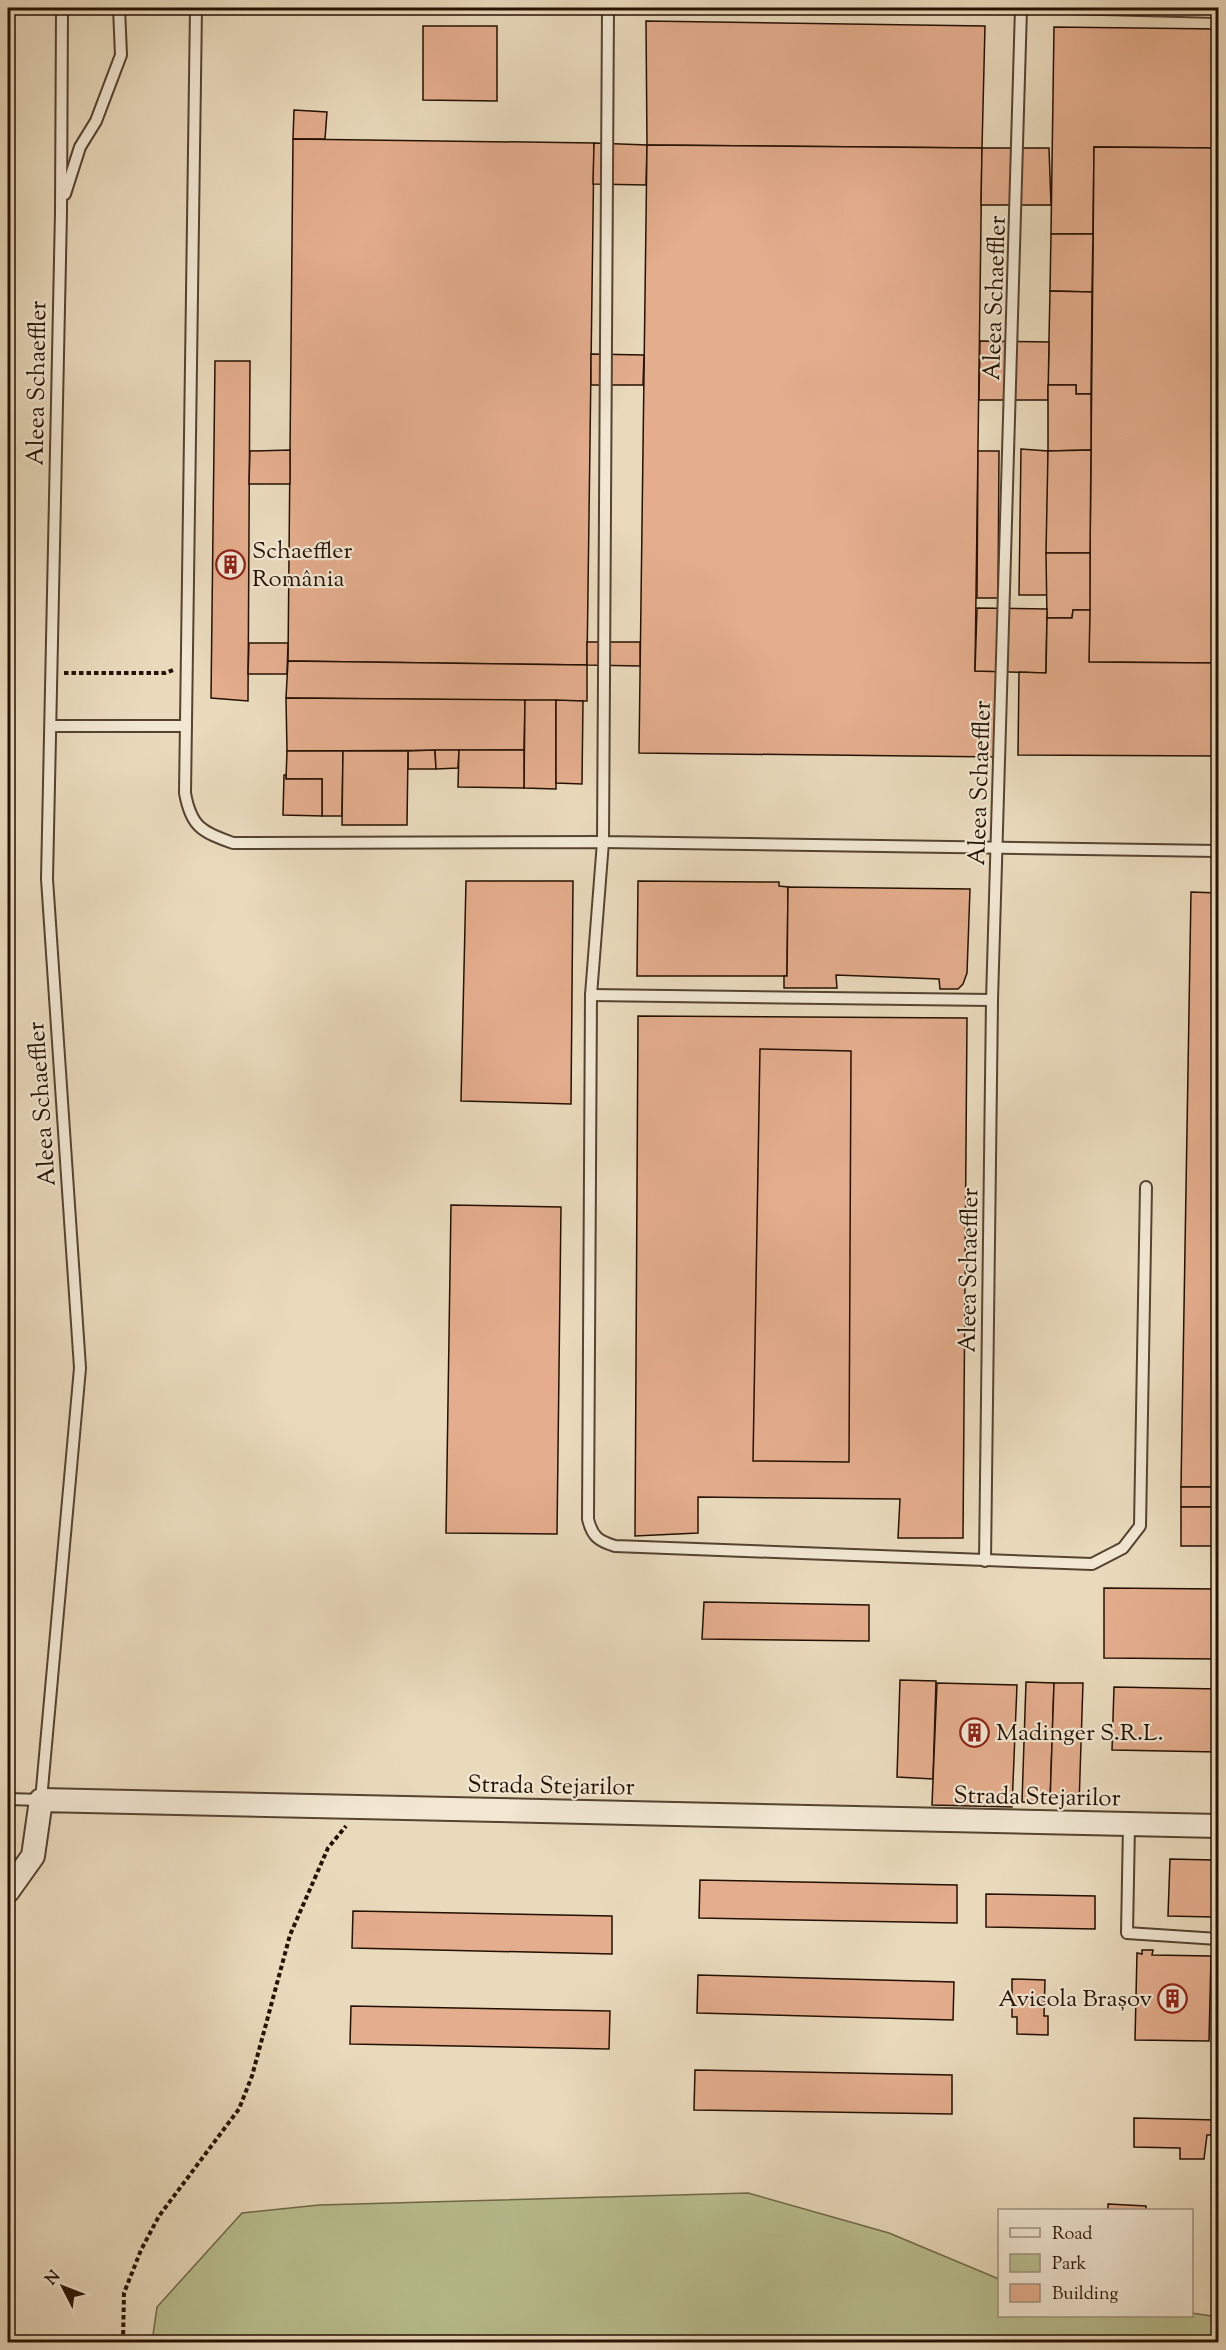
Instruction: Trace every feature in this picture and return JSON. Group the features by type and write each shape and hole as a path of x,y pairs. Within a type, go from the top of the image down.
{"street":[{"name":"Strada Stejarilor","path":"41,1800 1218,1826"},
{"path":"8,1891 33,1856 41,1800"}],"lane":[{"name":"Aleea Schaeffler","path":"41,1800 80,1368 47,879 62,8"},
{"path":"60,212 80,147 96,121 121,55 119,8"},
{"path":"196,8 185,793 189,815 204,832 233,843 603,842 1218,851"},
{"path":"608,8 603,842 591,995 588,1519 592,1535 603,1543 615,1546 1092,1564 1123,1548 1140,1526 1146,1187"},
{"path":"629,8 944,8"},
{"name":"Aleea Schaeffler","path":"985,1561 992,1000 1021,8"},
{"path":"1064,8 1218,12"},
{"path":"51,726 186,726"},
{"path":"591,995 992,1000"},
{"path":"8,1799 41,1800"},
{"path":"1129,1825 1127,1933 1218,1939"}],"path":[{"path":"52,674 165,673 186,664"},
{"path":"123,2343 124,2293 141,2250 159,2216 238,2109 252,2076 290,1935 328,1848 362,1808"}],"green space":[{"path":"748,2193 889,2233 998,2279 998,2317 1193,2317 1193,2313 1218,2317 1218,2342 152,2342 157,2307 242,2213 319,2205"}],"building":[{"path":"646,21 985,26 982,148 647,145"},
{"path":"423,26 497,26 497,101 423,100"},
{"path":"1054,27 1218,29 1218,148 1094,147 1093,234 1051,234"},
{"path":"294,110 327,112 325,139 293,139"},
{"path":"293,139 594,143 587,665 288,661"},
{"path":"594,143 647,145 646,185 593,184"},
{"path":"647,145 982,148 975,671 1000,670 999,757 639,753"},
{"path":"1094,147 1218,148 1218,663 1089,662"},
{"path":"982,148 1049,148 1051,205 981,205"},
{"path":"1051,234 1093,234 1092,292 1050,291"},
{"path":"1050,291 1092,292 1091,394 1076,394 1076,385 1048,385"},
{"path":"980,341 1049,342 1048,400 979,400"},
{"path":"591,354 644,355 643,385 591,385"},
{"name":"Schaeffler România","path":"215,361 250,361 248,701 211,698"},
{"path":"1048,385 1076,385 1076,394 1091,394 1091,450 1048,451"},
{"path":"1021,449 1048,451 1047,595 1019,595"},
{"path":"290,450 290,484 249,484 250,451"},
{"path":"1091,450 1090,553 1046,553 1048,451"},
{"path":"978,451 999,451 998,598 977,598"},
{"path":"1046,553 1090,553 1090,610 1073,610 1072,618 1047,618"},
{"path":"977,608 1047,609 1046,673 975,671"},
{"path":"1073,610 1090,610 1089,662 1218,663 1218,756 1018,755 1019,672 1046,673 1047,618 1072,618"},
{"path":"587,642 640,642 640,666 587,665"},
{"path":"249,643 288,643 287,674 248,674"},
{"path":"288,661 587,665 587,701 286,698"},
{"path":"286,698 525,700 524,750 287,751"},
{"path":"525,700 556,700 556,789 524,788"},
{"path":"556,700 583,701 582,784 556,783"},
{"path":"435,750 436,769 408,769 408,751"},
{"path":"435,750 459,750 458,768 436,769"},
{"path":"459,750 524,750 524,788 458,787"},
{"path":"287,751 343,751 342,816 322,816 322,779 286,779"},
{"path":"343,751 408,751 407,825 342,825"},
{"path":"284,775 286,779 322,779 322,816 283,815"},
{"path":"466,881 573,881 571,1104 461,1101"},
{"path":"638,881 779,882 779,886 788,887 787,976 637,976"},
{"path":"788,887 970,889 967,973 963,984 958,989 940,989 939,979 836,975 837,988 784,988 784,976 787,976"},
{"path":"1191,892 1218,893 1218,1487 1181,1487"},
{"path":"638,1016 967,1018 963,1538 898,1538 900,1499 698,1497 698,1533 635,1536"},
{"path":"760,1049 851,1051 849,1462 753,1461"},
{"path":"451,1205 561,1207 557,1534 446,1533"},
{"path":"1181,1487 1218,1487 1218,1507 1181,1507"},
{"path":"1181,1507 1218,1507 1218,1546 1181,1546"},
{"path":"1104,1588 1218,1589 1218,1659 1104,1658"},
{"path":"8,1593 11,1594 8,1653"},
{"path":"704,1602 869,1605 869,1641 702,1639"},
{"path":"900,1680 936,1681 933,1779 897,1777"},
{"path":"1026,1682 1054,1683 1050,1803 1022,1802"},
{"name":"Madinger S.R.L.","path":"937,1683 1017,1685 1012,1807 932,1805"},
{"path":"1054,1683 1083,1683 1079,1805 1050,1803"},
{"path":"1114,1687 1218,1689 1218,1752 1112,1750"},
{"path":"1170,1859 1214,1860 1212,1917 1168,1916"},
{"path":"700,1880 957,1885 957,1923 699,1918"},
{"path":"986,1894 1095,1896 1095,1929 986,1927"},
{"path":"353,1911 612,1916 612,1954 352,1948"},
{"name":"Avicola Brașov","path":"1142,1950 1153,1950 1152,1955 1211,1956 1209,2041 1135,2040 1137,1953 1142,1954"},
{"path":"698,1975 954,1982 953,2020 697,2013"},
{"path":"1012,1979 1045,1980 1044,2016 1048,2016 1048,2035 1017,2034 1017,2017 1012,2017"},
{"path":"351,2006 610,2011 609,2049 350,2044"},
{"path":"695,2070 952,2075 952,2114 694,2110"},
{"path":"1134,2118 1217,2120 1217,2135 1207,2135 1204,2159 1180,2159 1180,2148 1134,2147"},
{"path":"1108,2204 1146,2206 1146,2209 1108,2209"}],"place":[{"name":"Schaeffler România","path":"231,564"},
{"name":"Madinger S.R.L.","path":"975,1732"},
{"name":"Avicola Brașov","path":"1173,1998"}]}
